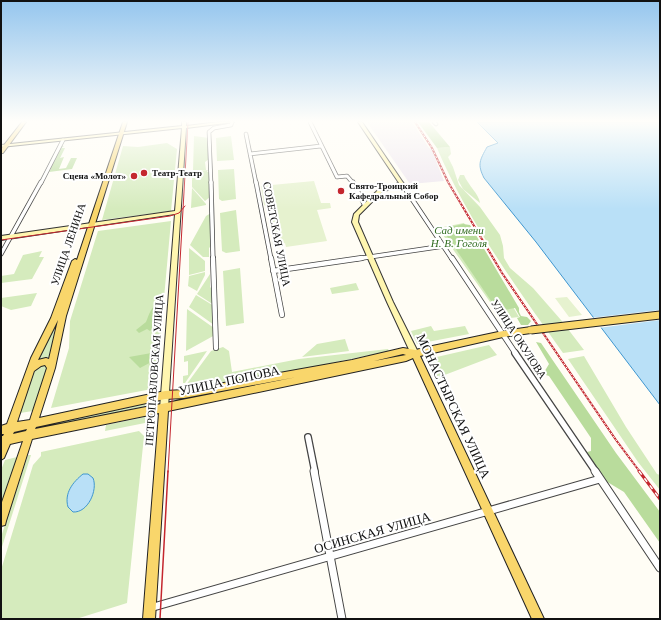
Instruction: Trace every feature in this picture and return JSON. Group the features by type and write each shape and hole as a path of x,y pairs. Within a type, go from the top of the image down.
{"main road":[{"name":"УЛИЦА ЛЕНИНА","path":"1,520 51,368 62,316 114,151"},
{"name":"ПЕТРОПАВЛОВСКАЯ УЛИЦА","path":"150,614 182,151"},
{"name":"УЛИЦА ОКУЛОВА","path":"380,151 402,184"},
{"name":"МОНАСТЫРСКАЯ УЛИЦА","path":"402,184 380,191 356,215 355,222 390,302 538,619"},
{"path":"1,238 11,238 178,214"},
{"name":"УЛИЦА ЛЕНИНА","path":"1,455 6,429 31,372 40,347 55,318 89,227"},
{"path":"1,242 11,238"},
{"name":"УЛИЦА ПОПОВА","path":"4,441 406,358 415,354 503,334 660,315"},
{"name":"УЛИЦА ПОПОВА","path":"6,429 165,396 184,394 352,363 403,351 415,354"},
{"path":"31,372 35,366 42,361 49,362 51,368"}],"street":[{"path":"1,254 57,151"},
{"path":"210,151 216,348"},
{"name":"СОВЕТСКАЯ УЛИЦА","path":"249,151 282,315"},
{"path":"250,154 278,151"},
{"path":"324,151 337,177 347,176 352,181 365,206"},
{"name":"УЛИЦА ОКУЛОВА","path":"402,184 660,568"},
{"path":"273,271 444,246"},
{"path":"308,437 342,619"},
{"name":"ОСИНСКАЯ УЛИЦА","path":"150,614 330,557 600,479"}],"shaded area":[{"path":"387,151 432,151 444,181 410,184"}],"green space":[{"path":"58,151 64,151 60,158 64,157 59,169 66,168 71,158 77,158 72,169 49,172 51,169 49,169"},
{"path":"122,151 177,151 171,211 102,220"},
{"path":"194,151 209,151 209,159 205,162 206,170 193,171"},
{"path":"217,151 233,151 234,160 217,161"},
{"path":"438,151 451,151 451,154 448,157 459,185 480,207 500,235 504,258 510,268 533,288 561,320 584,350 563,353 494,254 449,175"},
{"path":"234,169 236,199 222,201 219,199 218,170"},
{"path":"208,170 207,172 210,172 210,197 205,201 192,187 193,172"},
{"path":"460,175 464,175 478,196 480,203 463,189 458,180"},
{"path":"314,181 321,203 330,203 331,208 317,210 327,241 286,247 285,243 273,245 267,207 264,205 261,186"},
{"path":"192,188 206,204 206,205 191,208"},
{"path":"236,210 240,251 226,253 222,251 220,213"},
{"path":"211,213 212,245 209,248 209,257 203,257 190,245 206,216"},
{"path":"171,221 156,386 152,389 51,408 69,348 70,321 98,231"},
{"name":"Сад имени Н. В. Гоголя","path":"464,223 519,317 502,319 438,228"},
{"name":"Сад имени Н. В. Гоголя","path":"463,224 470,225 519,308 521,316 527,317 531,321 528,325 521,325 517,318 520,317 515,308 498,311 442,229"},
{"path":"189,248 205,261 205,271 189,275"},
{"path":"42,251 39,257 44,257 32,279 1,283 1,276 14,274 23,255"},
{"path":"240,268 244,323 226,326 223,271"},
{"path":"205,272 197,291 188,286 189,276"},
{"path":"210,274 210,287 213,290 214,305 197,294"},
{"path":"356,283 359,290 332,294 330,288"},
{"path":"37,293 31,306 11,310 1,306 1,298"},
{"path":"196,295 214,306 214,325 189,307"},
{"path":"567,297 582,315 569,317 555,298"},
{"path":"160,303 159,322 150,331 147,329 139,333 136,330 146,322 152,308"},
{"path":"187,309 214,328 215,335 186,351"},
{"path":"431,326 434,331 465,326 469,334 417,344 411,331"},
{"path":"55,328 50,357 39,359 53,329"},
{"path":"345,339 349,351 302,357 317,344"},
{"path":"536,342 541,343 616,453 660,512 660,543 624,492 604,480 587,452 591,451 591,438 549,376 543,374 549,364"},
{"path":"489,345 497,355 442,376 437,384 427,363 428,359"},
{"path":"223,347 229,351 232,372 299,359 388,349 389,351 255,379 187,389 186,385 211,351"},
{"path":"207,351 185,383 183,383 183,376 188,375 188,361 184,362 184,356"},
{"path":"157,352 157,359 140,368 129,357"},
{"path":"584,356 626,427 657,474 660,475 660,490 638,462 568,359"},
{"path":"45,364 47,368 33,411 20,413 35,370"},
{"path":"145,404 145,406 44,428 45,425"},
{"path":"145,417 145,423 105,431 106,425"},
{"path":"139,431 144,436 127,603 76,619 1,619 1,570 33,465 41,456 41,452"},
{"path":"28,455 31,455 1,550 1,537"},
{"path":"17,457 1,508 1,470 5,460"}],"water":[{"path":"485,151 660,151 660,405 536,242 484,178 480,165"},
{"path":"83,474 88,474 93,478 93,494 83,509 73,512 68,507 68,493 73,484"}],"pier":[{"path":"660,310 660,320 598,328 590,318"}],"tram line":[{"path":"183,208 186,151"},
{"path":"1,240 170,216 179,213 183,208"},
{"path":"168,472 183,208"},
{"path":"160,619 168,471"}],"railway":[{"path":"433,151 448,182 502,273 616,440 640,472"},
{"path":"639,471 660,499"}],"place":[{"name":"Театр-Театр","path":"144,173"},
{"name":"Сцена «Молот»","path":"134,176"},
{"name":"Свято-Троицкий Кафедральный Собор","path":"341,191"}]}
